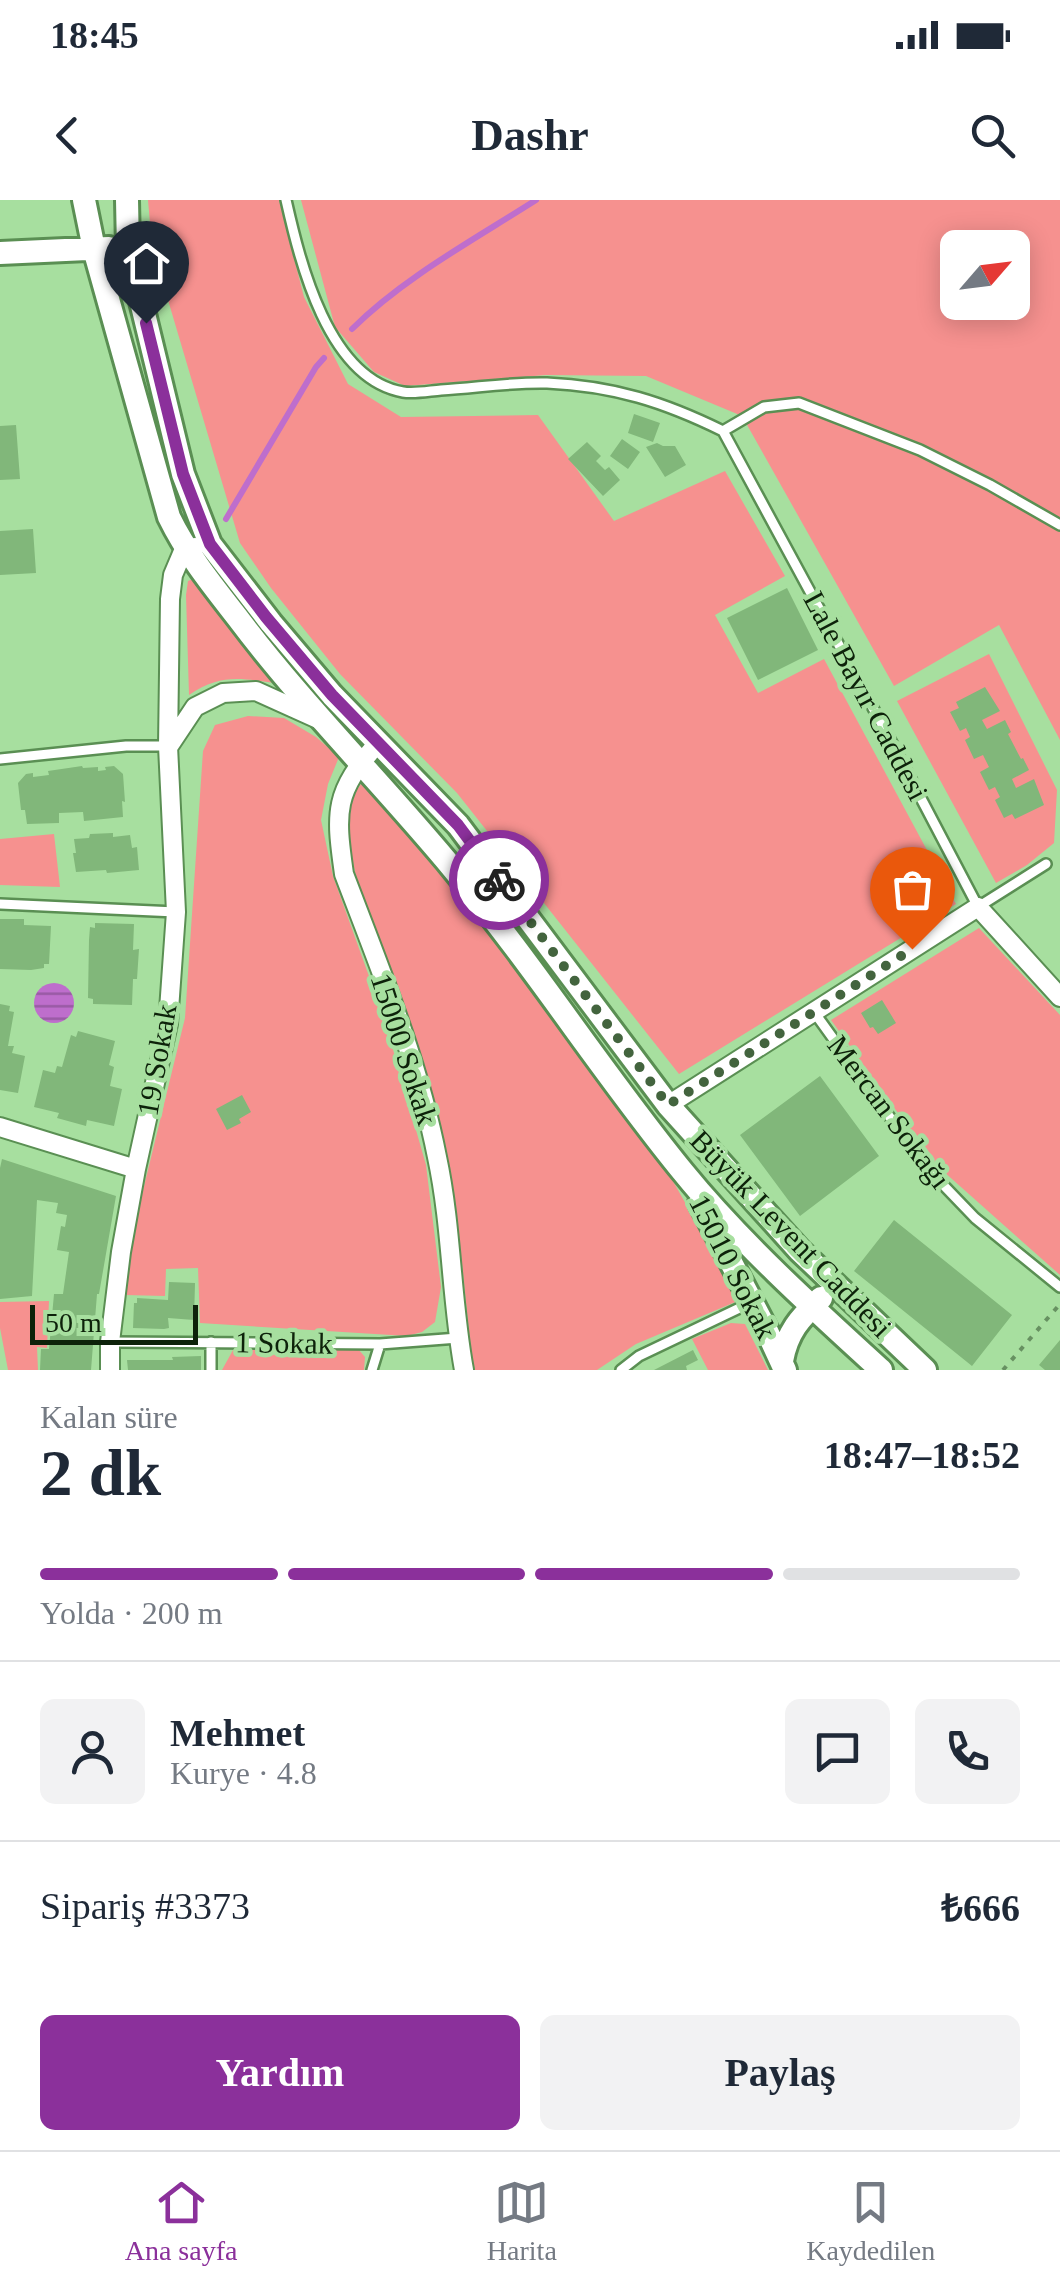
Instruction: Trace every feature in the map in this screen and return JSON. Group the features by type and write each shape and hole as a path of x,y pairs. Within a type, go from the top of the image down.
{"street":[{"name":"Büyük Levent Caddesi","path":"84,200 168,517 184,549 289,684 394,797 458,874 684,1174 742,1236 882,1370"},
{"name":"Büyük Levent Caddesi","path":"127,200 128,248 183,474 210,544 312,671 458,825 668,1105 800,1251 926,1370"},
{"path":"0,254 128,248"},
{"path":"184,549 210,544"},
{"name":"19 Sokak","path":"110,1370 121,1252 168,1024 176,912 168,746 170,598 173,574 184,549"},
{"path":"168,746 195,707 223,694 289,684 304,679 312,671"},
{"path":"256,692 323,722"},
{"name":"15000 Sokak","path":"378,743 344,790 339,805 340,846 344,874 410,1055 438,1160 464,1370"},
{"path":"668,1105 978,908"},
{"name":"Lale Bayır Caddesi","path":"978,908 1060,997"},
{"path":"0,1127 136,1169"},
{"name":"15010 Sokak","path":"684,1174 784,1366"},
{"name":"15010 Sokak","path":"784,1366 785,1342 790,1333 835,1285"}],"lane":[{"path":"286,200 312,293 330,334 364,375 378,384 405,393 545,383 618,390 680,410 723,431 764,408 799,403 920,450 990,484 1060,525"},
{"name":"Lale Bayır Caddesi","path":"723,431 978,908"},
{"path":"0,759 126,746 168,746"},
{"path":"978,908 1046,864"},
{"path":"0,904 176,912"},
{"name":"Mercan Sokağı","path":"814,1012 925,1166 975,1218 1060,1287"},
{"path":"620,1370 639,1356 752,1302"},
{"name":"1 Sokak","path":"110,1342 380,1344 458,1338"},
{"path":"211,1342 212,1370"},
{"path":"372,1370 380,1344"}],"path":[{"path":"1003,1370 1060,1304"}],"shaded area":[{"path":"148,200 279,200 304,297 348,384 401,417 538,415 614,521 725,471 785,576 715,615 758,693 824,659 956,904 679,1074 457,793 340,674 240,543 152,246"},
{"path":"301,200 1060,200 1060,740 999,625 894,686 742,416 646,376 546,375 405,386 374,372 335,327"},
{"path":"198,577 275,683 230,679 189,695 186,595 188,581"},
{"path":"989,654 1057,790 1054,843 996,883 897,701"},
{"path":"248,716 284,718 316,737 339,757 328,784 321,820 333,876 384,1018 426,1165 441,1287 435,1322 422,1332 407,1336 200,1323 198,1268 166,1269 165,1296 125,1295 128,1252 185,1018 203,751 215,725"},
{"path":"363,781 386,800 665,1167 740,1300 636,1344 597,1370 475,1370 446,1149 417,1051 358,886 347,833 349,801"},
{"path":"54,834 60,887 0,885 0,839"},
{"path":"979,928 1060,1015 1060,1275 934,1163 831,1020"},
{"path":"54,983 68,989 74,1003 68,1017 54,1023 40,1017 34,1003 40,989"},
{"path":"49,1301 47,1348 37,1347 38,1370 8,1370 0,1328 0,1302"},
{"path":"731,1323 745,1324 768,1370 708,1370 692,1339"},
{"path":"358,1349 365,1357 364,1370 222,1370 233,1350"}],"building":[{"path":"634,414 660,423 653,442 628,433"},
{"path":"16,425 20,479 0,480 0,426"},
{"path":"622,439 640,452 628,469 610,456"},
{"path":"587,442 601,456 596,461 605,470 609,467 620,480 603,496 568,459"},
{"path":"657,443 675,446 686,465 665,477 646,447"},
{"path":"33,529 36,573 0,575 0,531"},
{"path":"787,588 818,650 758,680 727,618"},
{"path":"985,687 1000,711 982,720 987,729 1005,720 1011,732 1008,734 1029,770 1012,779 1016,788 1034,779 1044,805 1015,819 1012,814 1004,818 995,800 1000,797 995,787 989,790 980,772 989,767 983,755 974,759 965,740 970,737 966,728 960,731 950,712 959,708 956,702"},
{"path":"114,766 123,774 123,817 84,821 83,812 59,813 59,823 27,824 18,783 26,774 49,775 48,771 98,767 98,771"},
{"path":"113,833 113,837 130,835 132,848 137,847 139,870 76,872 74,839"},
{"path":"0,919 24,919 24,925 51,926 49,964 31,970 0,969"},
{"path":"95,923 134,924 133,950 139,949 132,1005 93,1004 93,999 88,998 90,927 95,928"},
{"path":"882,1000 896,1023 878,1034 861,1013"},
{"path":"0,1004 10,1006 9,1011 14,1012 8,1046 14,1046 12,1053 25,1056 18,1093 0,1090"},
{"path":"78,1031 115,1041 109,1065 114,1067 110,1086 122,1089 114,1126 87,1120 86,1126 34,1107 43,1070 55,1073 57,1066 62,1067 71,1035 76,1037"},
{"path":"820,1076 879,1156 800,1216 740,1135"},
{"path":"242,1095 251,1112 227,1130 216,1109"},
{"path":"2,1159 116,1196 97,1294 91,1370 40,1370 41,1349 49,1349 54,1294 63,1294 69,1252 57,1250 67,1215 56,1213 58,1203 37,1200 32,1296 0,1299"},
{"path":"894,1220 1012,1315 972,1366 854,1271"},
{"path":"169,1282 195,1283 194,1320 168,1318 169,1328 133,1328 137,1298 168,1300"},
{"path":"1060,1340 1060,1370 1045,1370 1039,1365"},
{"path":"693,1350 698,1360 686,1366 687,1370 654,1370"},
{"path":"201,1356 201,1370 128,1370 127,1360"}],"waterway":[{"path":"352,329 417,276 536,200"},
{"path":"226,519 324,358"}],"way so far":[{"path":"499,880 668,1105 912,949"}],"route":[{"path":"146,323 183,474 210,544 332,695 458,825 499,880"}]}
